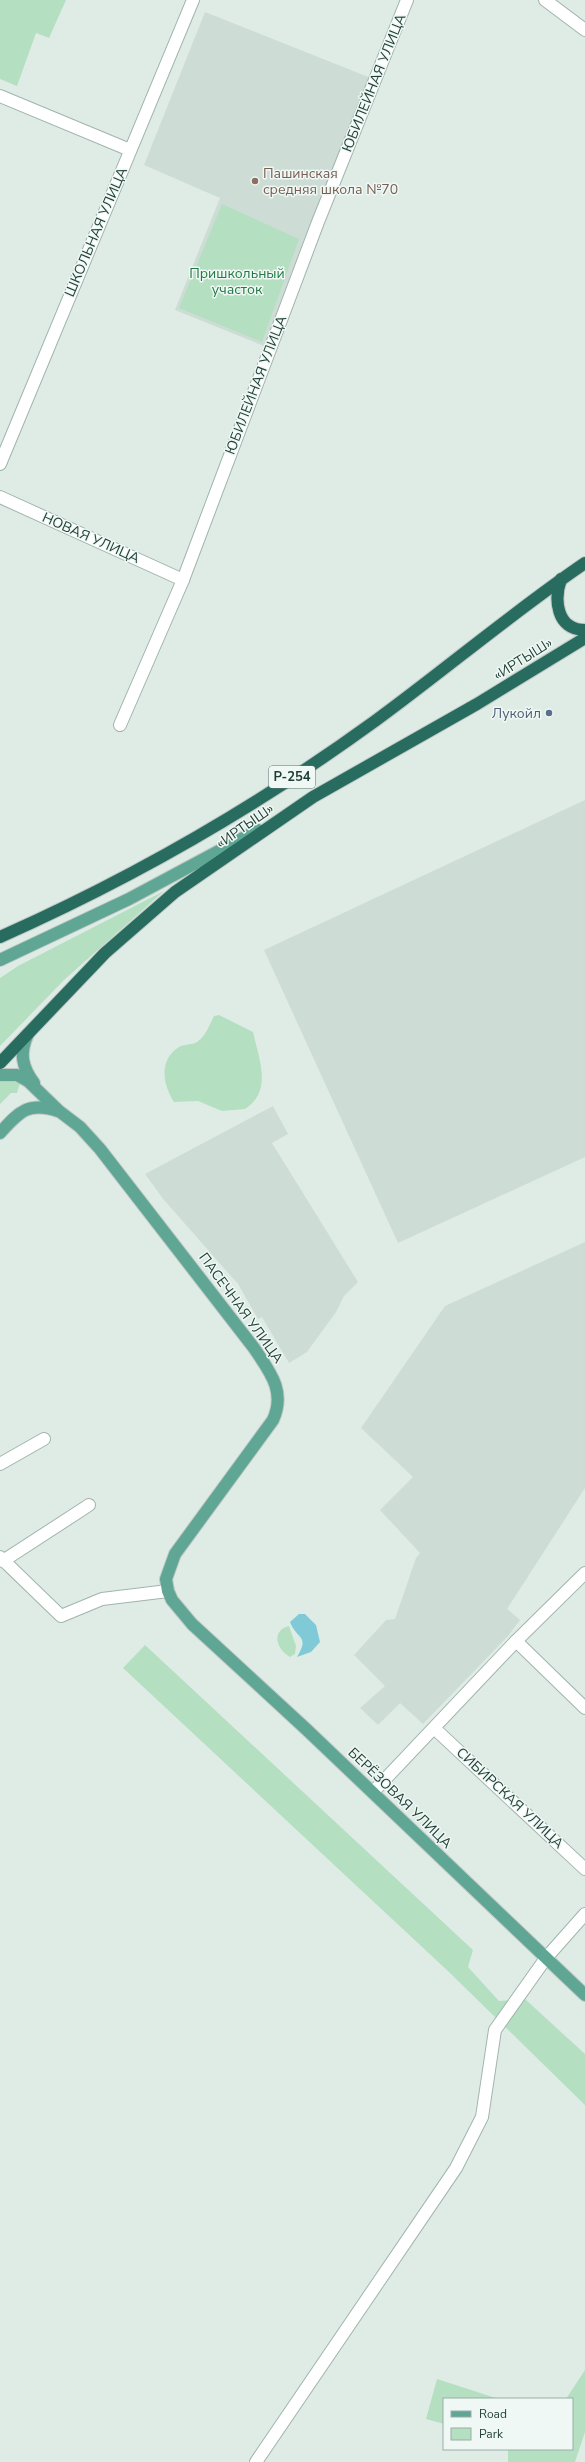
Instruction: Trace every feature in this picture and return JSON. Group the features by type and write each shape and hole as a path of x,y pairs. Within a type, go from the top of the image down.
{"highway":[{"name":"«ИРТЫШ»","path":"0,937 120,879 199,837 257,802 375,721 585,563"},
{"path":"562,579 557,592 559,612 571,626 585,630"},
{"name":"«ИРТЫШ»","path":"0,1063 105,953 175,892 313,797 477,704 585,638"}],"main road":[{"path":"0,960 129,899 254,832 313,797"},
{"path":"32,1028 22,1047 22,1058 26,1072 40,1092"},
{"path":"0,1075 17,1075 40,1092"},
{"name":"ПАСЕЧНАЯ УЛИЦА","path":"40,1092 59,1111 80,1127 130,1185 254,1348 270,1372 278,1391 279,1400 273,1420 175,1554 166,1579 168,1591"},
{"path":"0,1134 20,1113 27,1108 45,1106 59,1111"},
{"name":"БЕРЁЗОВАЯ УЛИЦА","path":"168,1591 172,1600 192,1624 372,1792 585,1995"}],"street":[{"name":"ШКОЛЬНАЯ УЛИЦА","path":"0,464 193,0"},
{"name":"ЮБИЛЕЙНАЯ УЛИЦА","path":"120,725 183,580 315,230 407,0"},
{"path":"544,0 585,30"},
{"path":"0,96 130,150"},
{"name":"НОВАЯ УЛИЦА","path":"0,497 183,580"},
{"path":"0,1464 44,1439"},
{"path":"89,1505 1,1559 61,1616 102,1599 168,1591"},
{"path":"372,1792 516,1641 585,1573"},
{"path":"516,1641 585,1708"},
{"name":"СИБИРСКАЯ УЛИЦА","path":"434,1728 585,1868"},
{"path":"256,2462 456,2168 482,2117 495,2030 546,1958 585,1914"}],"shaded area":[{"name":"Пашинская средняя школа №70","path":"205,12 371,78 307,231 264,346 175,310 220,198 144,165"},
{"path":"585,800 585,1157 398,1243 264,950"},
{"path":"273,1106 288,1134 272,1143 358,1282 344,1296 336,1312 307,1352 289,1363 262,1317 258,1319 238,1284 164,1200 145,1174"},
{"path":"585,1242 585,1488 507,1609 520,1620 508,1636 423,1724 400,1703 378,1725 360,1708 385,1686 354,1655 386,1620 395,1619 416,1558 420,1553 380,1510 413,1477 361,1428 445,1306"}],"green space":[{"path":"0,0 66,0 49,38 36,33 17,86 0,79"},
{"name":"Пришкольный участок","path":"222,204 299,239 262,342 179,308"},
{"path":"164,891 64,980 0,1046 0,978 18,966"},
{"path":"219,1015 253,1032 262,1074 259,1093 254,1102 245,1109 222,1111 198,1101 174,1102 165,1081 164,1073 168,1059 172,1052 179,1047 195,1043 200,1040 214,1016"},
{"path":"11,1080 20,1083 17,1093 11,1093 0,1104 0,1081"},
{"path":"289,1626 296,1646 295,1654 290,1657 282,1650 278,1641 279,1632 283,1628"},
{"path":"145,1645 473,1950 468,1967 499,2001 525,1999 585,2054 585,2105 450,1973 123,1668"},
{"path":"585,2370 585,2432 575,2462 508,2462 508,2450 573,2450 573,2398 567,2398"},
{"path":"437,2379 496,2398 443,2398 443,2424 426,2419"}],"water":[{"path":"299,1614 305,1614 316,1625 320,1642 311,1652 297,1657 301,1650 302,1641 290,1622"}],"place":[{"name":"Пашинская средняя школа №70","path":"255,181"},
{"name":"Лукойл","path":"549,713"}]}
